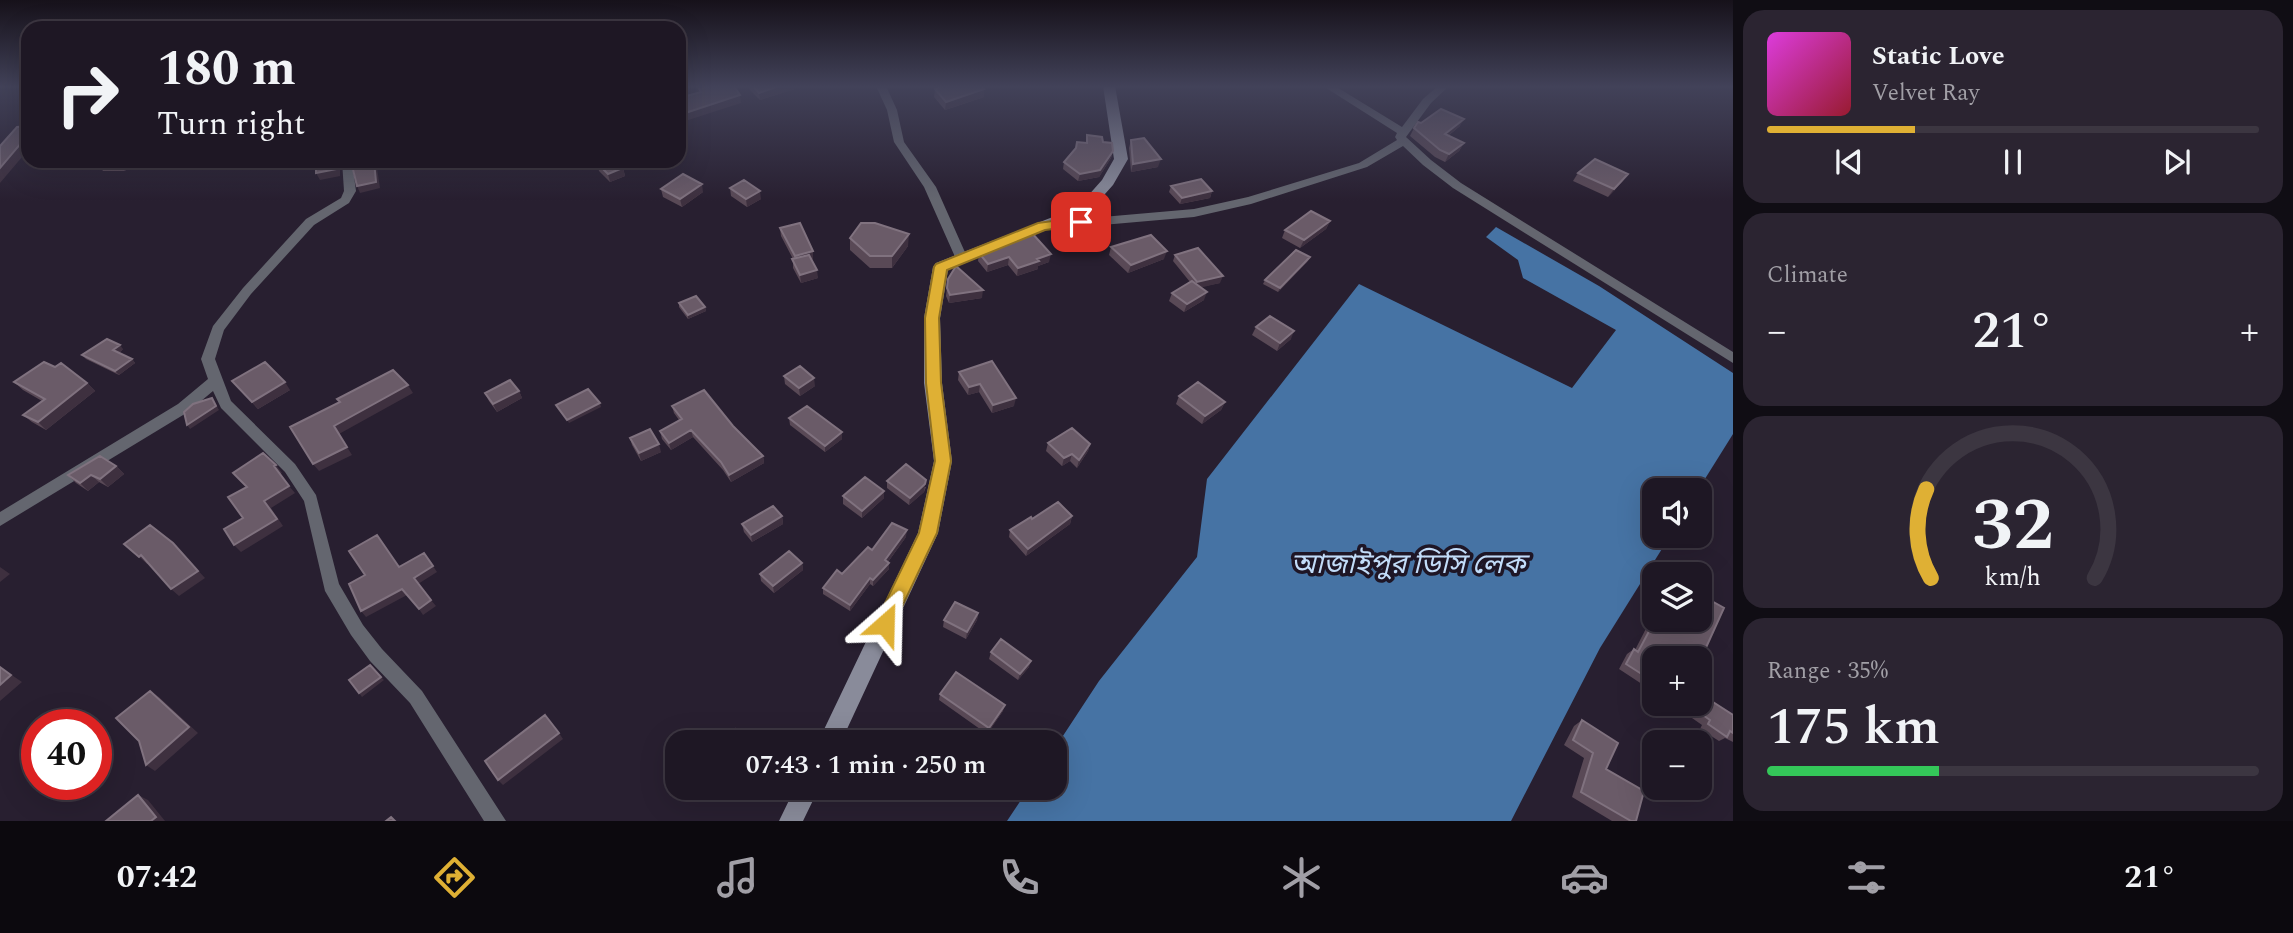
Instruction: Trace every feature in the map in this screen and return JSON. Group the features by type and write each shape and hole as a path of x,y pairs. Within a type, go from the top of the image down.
{"street":[{"path":"895,124 899,142 930,187 962,259"},
{"path":"835,730 928,533 943,461 933,383 932,318 941,267 1083,210 1108,183 1121,159 1115,124"},
{"path":"1385,124 1404,137 1434,167 1492,206 1733,358"},
{"path":"1043,226 1194,213 1251,200 1363,165 1404,137 1412,124"},
{"path":"348,168 350,191 345,200 310,222 247,291 218,329 208,359 226,404 290,468 311,499 331,586 376,655 416,697 481,802 496,821"},
{"path":"0,520 183,408 215,381"},
{"path":"792,821 802,800"}],"water":[{"name":"আজাইপুর ডিসি লেক","path":"1496,227 1599,286 1733,373 1733,434 1706,478 1642,478 1642,548 1662,548 1654,562 1642,562 1642,581 1600,648 1511,821 1007,821 1021,800 1067,800 1067,730 1099,681 1197,557 1207,479 1359,284 1572,388 1616,330 1523,278 1518,260 1486,237"}],"building":[{"path":"1416,124 1457,124 1445,134 1464,143 1449,154 1440,150 1414,128"},
{"path":"17,127 21,127 21,143 0,168 0,146"},
{"path":"1087,135 1102,137 1103,142 1112,143 1113,151 1100,170 1080,174 1064,162 1076,148 1077,142 1087,143"},
{"path":"1144,138 1161,159 1133,164 1131,140"},
{"path":"1595,159 1628,174 1614,189 1578,173"},
{"path":"316,168 337,168 337,169 316,173"},
{"path":"353,168 375,168 376,182 357,186"},
{"path":"602,168 623,168 608,174"},
{"path":"683,174 702,184 680,199 661,189"},
{"path":"1201,179 1212,191 1182,198 1171,186"},
{"path":"744,180 760,191 746,199 730,188"},
{"path":"1311,211 1330,221 1304,240 1285,230"},
{"path":"800,223 813,251 795,256 780,228"},
{"path":"861,223 875,223 909,234 892,256 870,256 850,238"},
{"path":"1031,232 1051,254 1037,259 1039,261 1018,268 1009,257 988,264 979,253"},
{"path":"1151,235 1167,251 1131,265 1111,247"},
{"path":"1198,248 1223,276 1197,282 1175,255"},
{"path":"1296,250 1310,257 1280,288 1265,280"},
{"path":"809,255 817,270 800,275 792,259"},
{"path":"956,266 983,290 950,295 947,288 948,279"},
{"path":"1192,281 1207,292 1187,304 1172,293"},
{"path":"696,296 705,307 688,315 679,303"},
{"path":"1270,316 1294,331 1280,343 1256,327"},
{"path":"107,339 120,345 113,350 132,359 115,371 82,355"},
{"path":"992,361 1016,398 993,405 980,384 969,387 959,372"},
{"path":"44,362 55,367 61,363 87,383 38,422 23,415 45,399 14,382"},
{"path":"265,362 285,382 252,402 232,381"},
{"path":"800,366 814,378 799,388 784,376"},
{"path":"393,370 408,385 334,426 347,447 313,464 290,427 340,402 337,399"},
{"path":"510,380 519,391 493,404 485,393"},
{"path":"1198,382 1225,402 1205,416 1179,396"},
{"path":"588,389 600,403 567,420 556,405"},
{"path":"704,390 733,426 763,456 729,475 721,462 691,430 669,443 660,431 682,419 672,406"},
{"path":"212,398 216,406 187,425 184,412 193,404"},
{"path":"807,406 842,432 825,446 789,418"},
{"path":"1072,428 1090,444 1079,460 1072,454 1064,458 1048,443"},
{"path":"650,429 659,444 639,453 630,438"},
{"path":"263,453 276,465 274,466 289,486 264,501 277,519 234,545 224,529 243,518 228,497 247,487 233,473"},
{"path":"100,456 116,466 100,479 91,475 80,483 68,475"},
{"path":"906,464 926,480 910,498 887,481"},
{"path":"865,477 884,491 862,511 843,496"},
{"path":"1058,502 1072,516 1028,549 1010,530"},
{"path":"773,506 782,516 751,535 742,524"},
{"path":"892,523 907,530 885,560 889,563 873,580 870,578 850,605 823,588 837,570 842,574 868,547 872,550"},
{"path":"150,525 173,543 198,571 171,589 141,555 139,557 124,544"},
{"path":"377,535 399,567 424,553 433,566 414,578 431,600 419,609 402,589 361,611 349,584 365,575 349,551"},
{"path":"789,551 802,563 773,586 760,574"},
{"path":"1712,601 1724,608 1707,646 1642,646 1642,674 1626,664 1634,649 1638,652 1649,632 1712,632"},
{"path":"955,602 978,613 967,632 944,620"},
{"path":"1001,639 1031,661 1020,674 991,652"},
{"path":"370,665 381,677 359,693 349,680"},
{"path":"0,667 11,675 0,685"},
{"path":"956,672 1005,705 989,728 940,694"},
{"path":"150,691 189,727 146,765 139,741 116,718"},
{"path":"1712,701 1733,715 1733,733 1730,731 1727,737 1708,724 1710,720 1704,716 1712,716"},
{"path":"545,715 559,733 498,780 485,761"},
{"path":"1582,720 1618,743 1606,769 1642,790 1636,821 1631,821 1581,792 1593,753 1573,740"},
{"path":"138,795 156,817 151,821 106,821"}],"route":[{"path":"885,624 928,533 943,461 933,383 932,318 941,267 1043,226 1081,222"}]}
